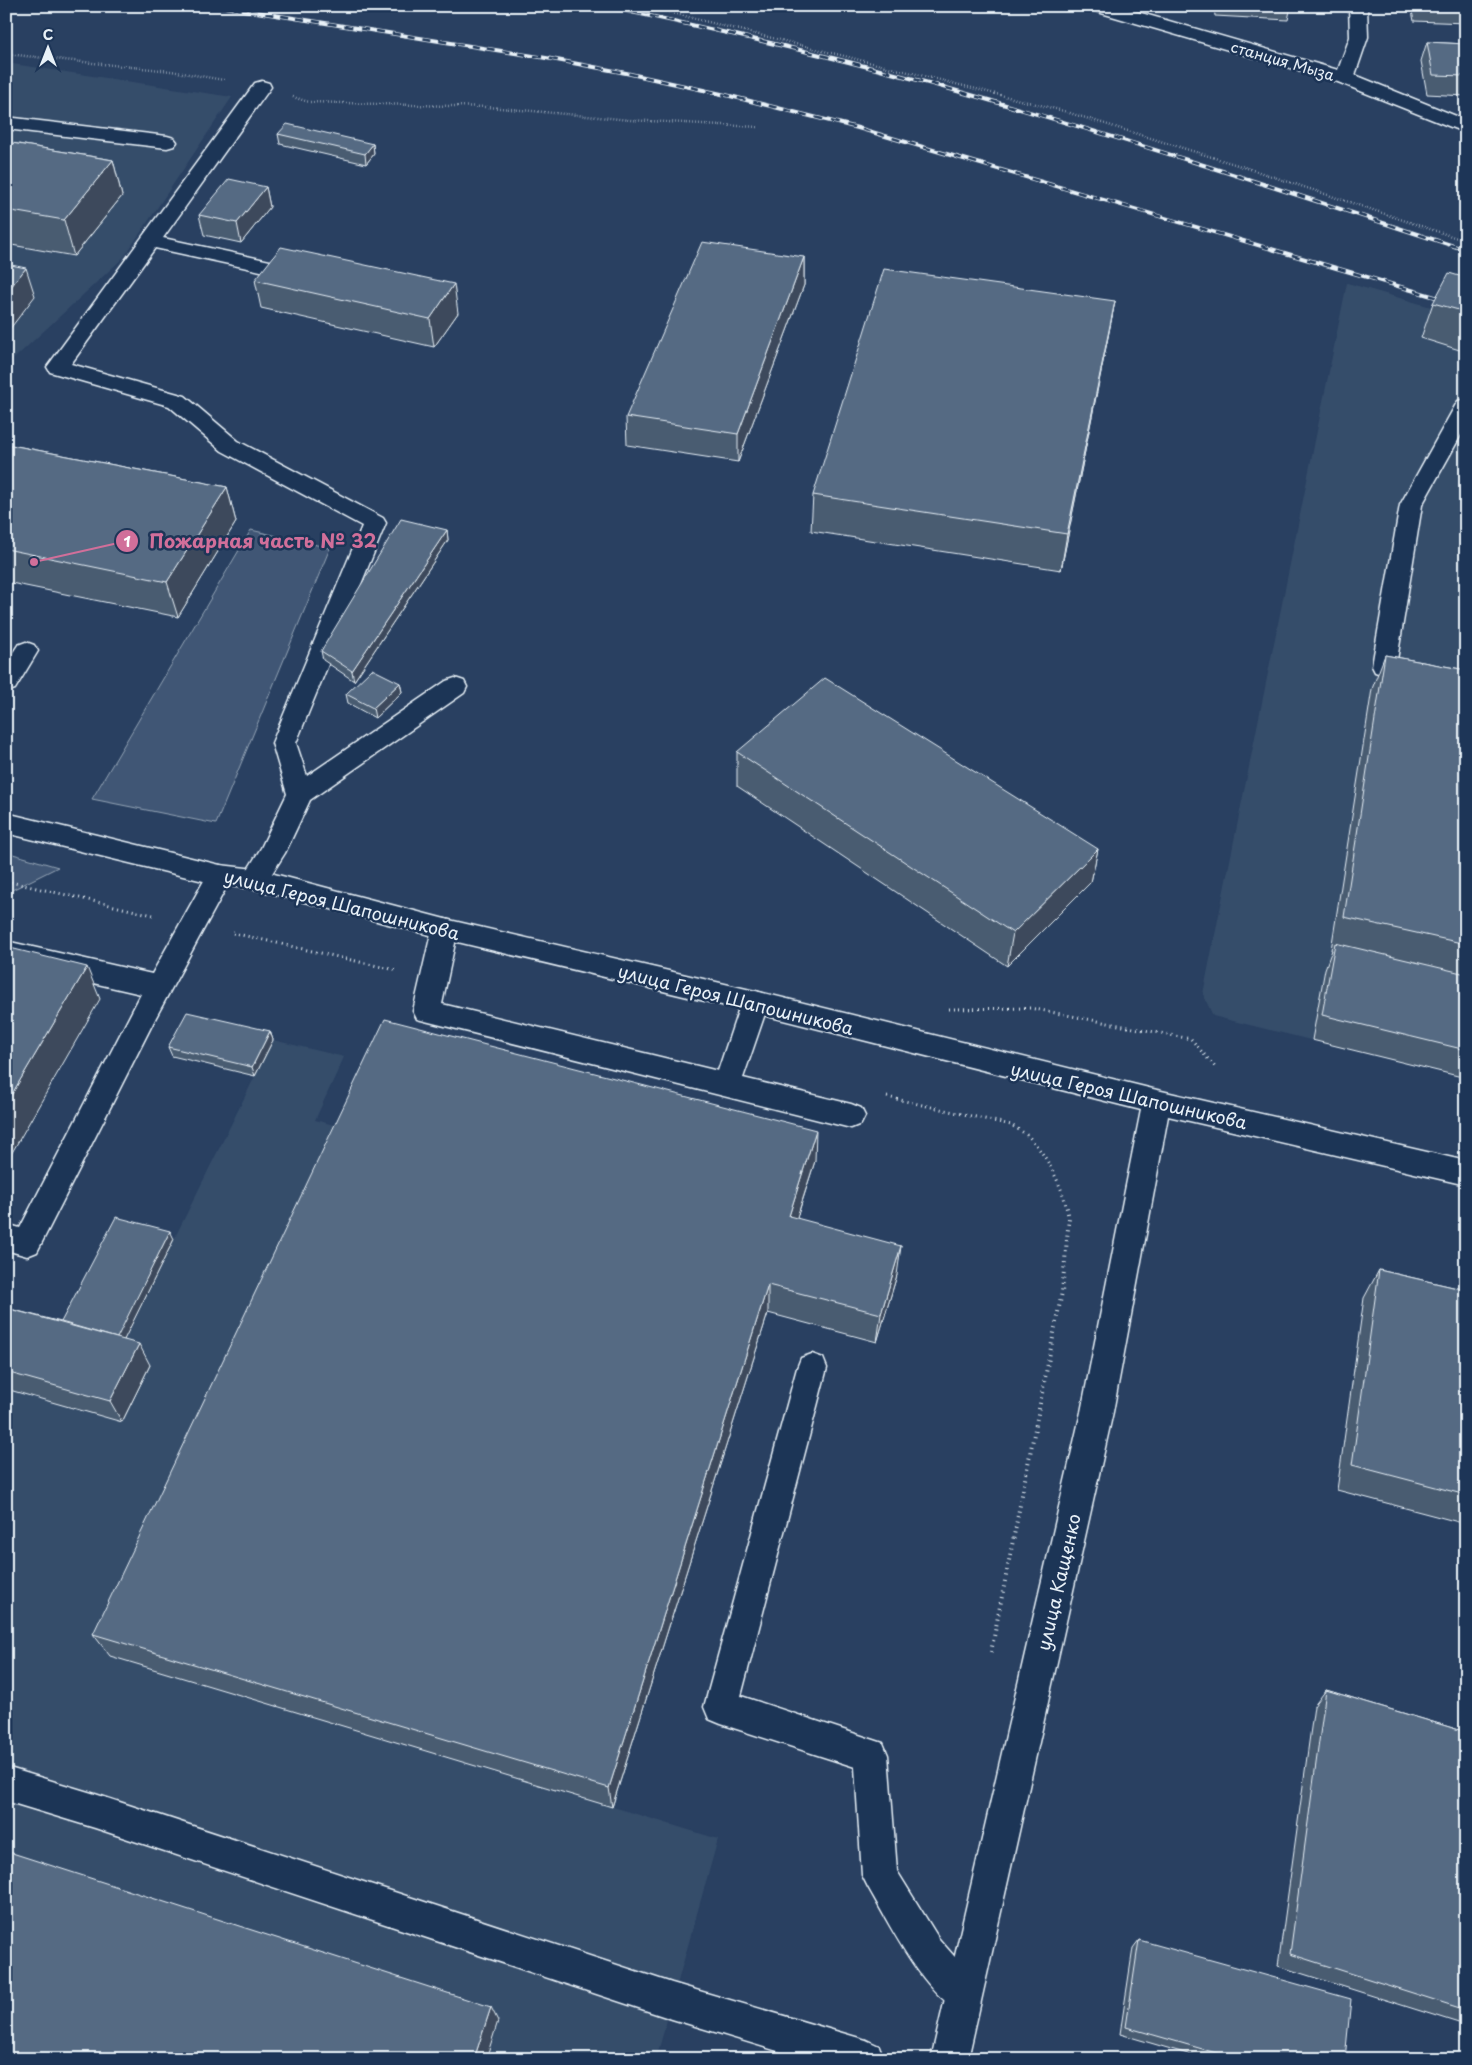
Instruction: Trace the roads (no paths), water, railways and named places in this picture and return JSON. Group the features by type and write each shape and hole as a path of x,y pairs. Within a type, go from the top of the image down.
{"street":[{"name":"станция Мыза","path":"1096,6 1345,78 1466,126"},
{"path":"1345,78 1359,37 1358,6"},
{"path":"262,87 58,367 177,401 230,446 375,523 284,743 300,794"},
{"path":"6,123 167,142"},
{"path":"150,242 320,278"},
{"path":"1466,406 1411,505 1384,666 1466,682"},
{"path":"6,683 26,652"},
{"path":"254,879 272,853 300,794 455,687"},
{"name":"улица Героя Шапошникова","path":"6,823 220,875 254,879 445,929 755,1002 1157,1102 1466,1173"},
{"path":"6,1237 27,1242 159,987 220,875"},
{"path":"445,929 427,1010 851,1116"},
{"path":"6,952 159,987"},
{"path":"727,1085 755,1002"},
{"name":"улица Кащенко","path":"948,2059 1097,1412 1157,1102"},
{"path":"812,1368 721,1707 871,1755 880,1875 926,1952 963,1994"},
{"path":"6,1784 95,1811 672,2001 866,2059"}],"railway":[{"path":"218,6 546,58 726,95 858,128 1466,306"},
{"path":"603,6 768,42 932,84 1133,143 1466,250"}],"place":[{"name":"Пожарная часть № 32","path":"34,562"}]}
